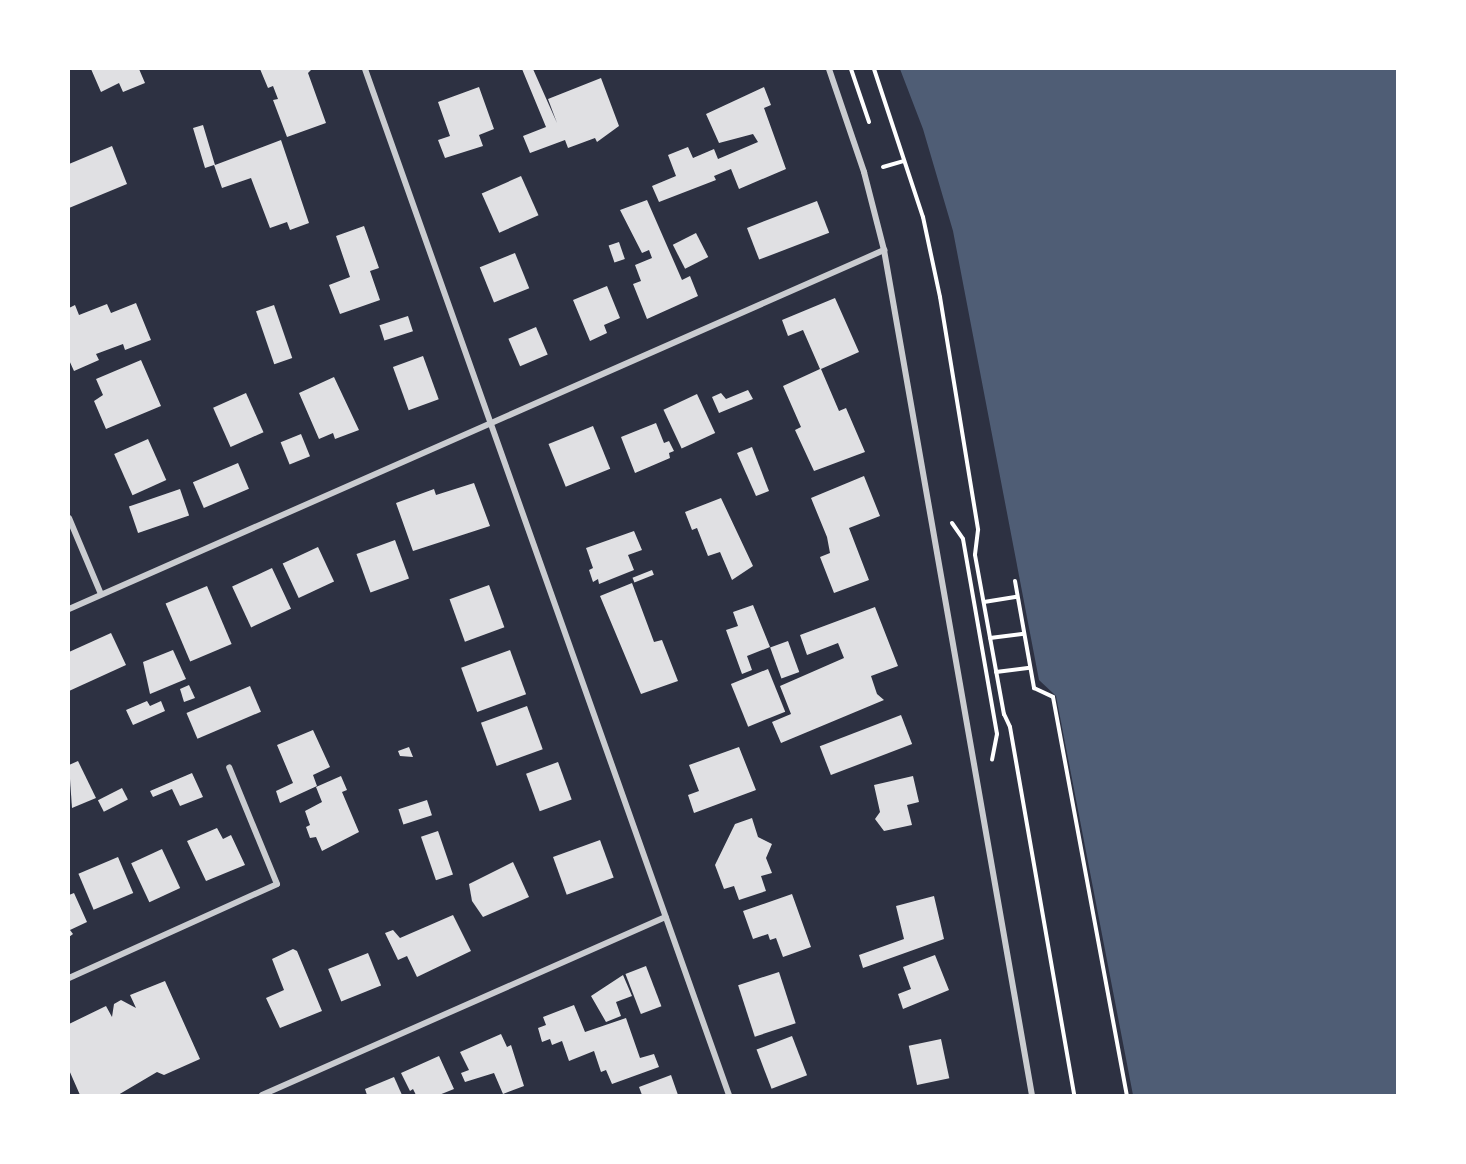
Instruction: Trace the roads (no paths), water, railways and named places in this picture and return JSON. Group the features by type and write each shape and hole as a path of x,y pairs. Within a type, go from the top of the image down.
{"street":[{"path":"365,69 729,1095"},
{"path":"829,69 864,172 884,250 1032,1095"},
{"path":"69,609 884,250"},
{"path":"69,518 101,594"},
{"path":"69,978 277,885 229,767"},
{"path":"262,1095 666,917"}],"water":[{"path":"900,69 1397,69 1397,1095 1133,1095 1056,696 1039,680 953,231 923,129"}]}
